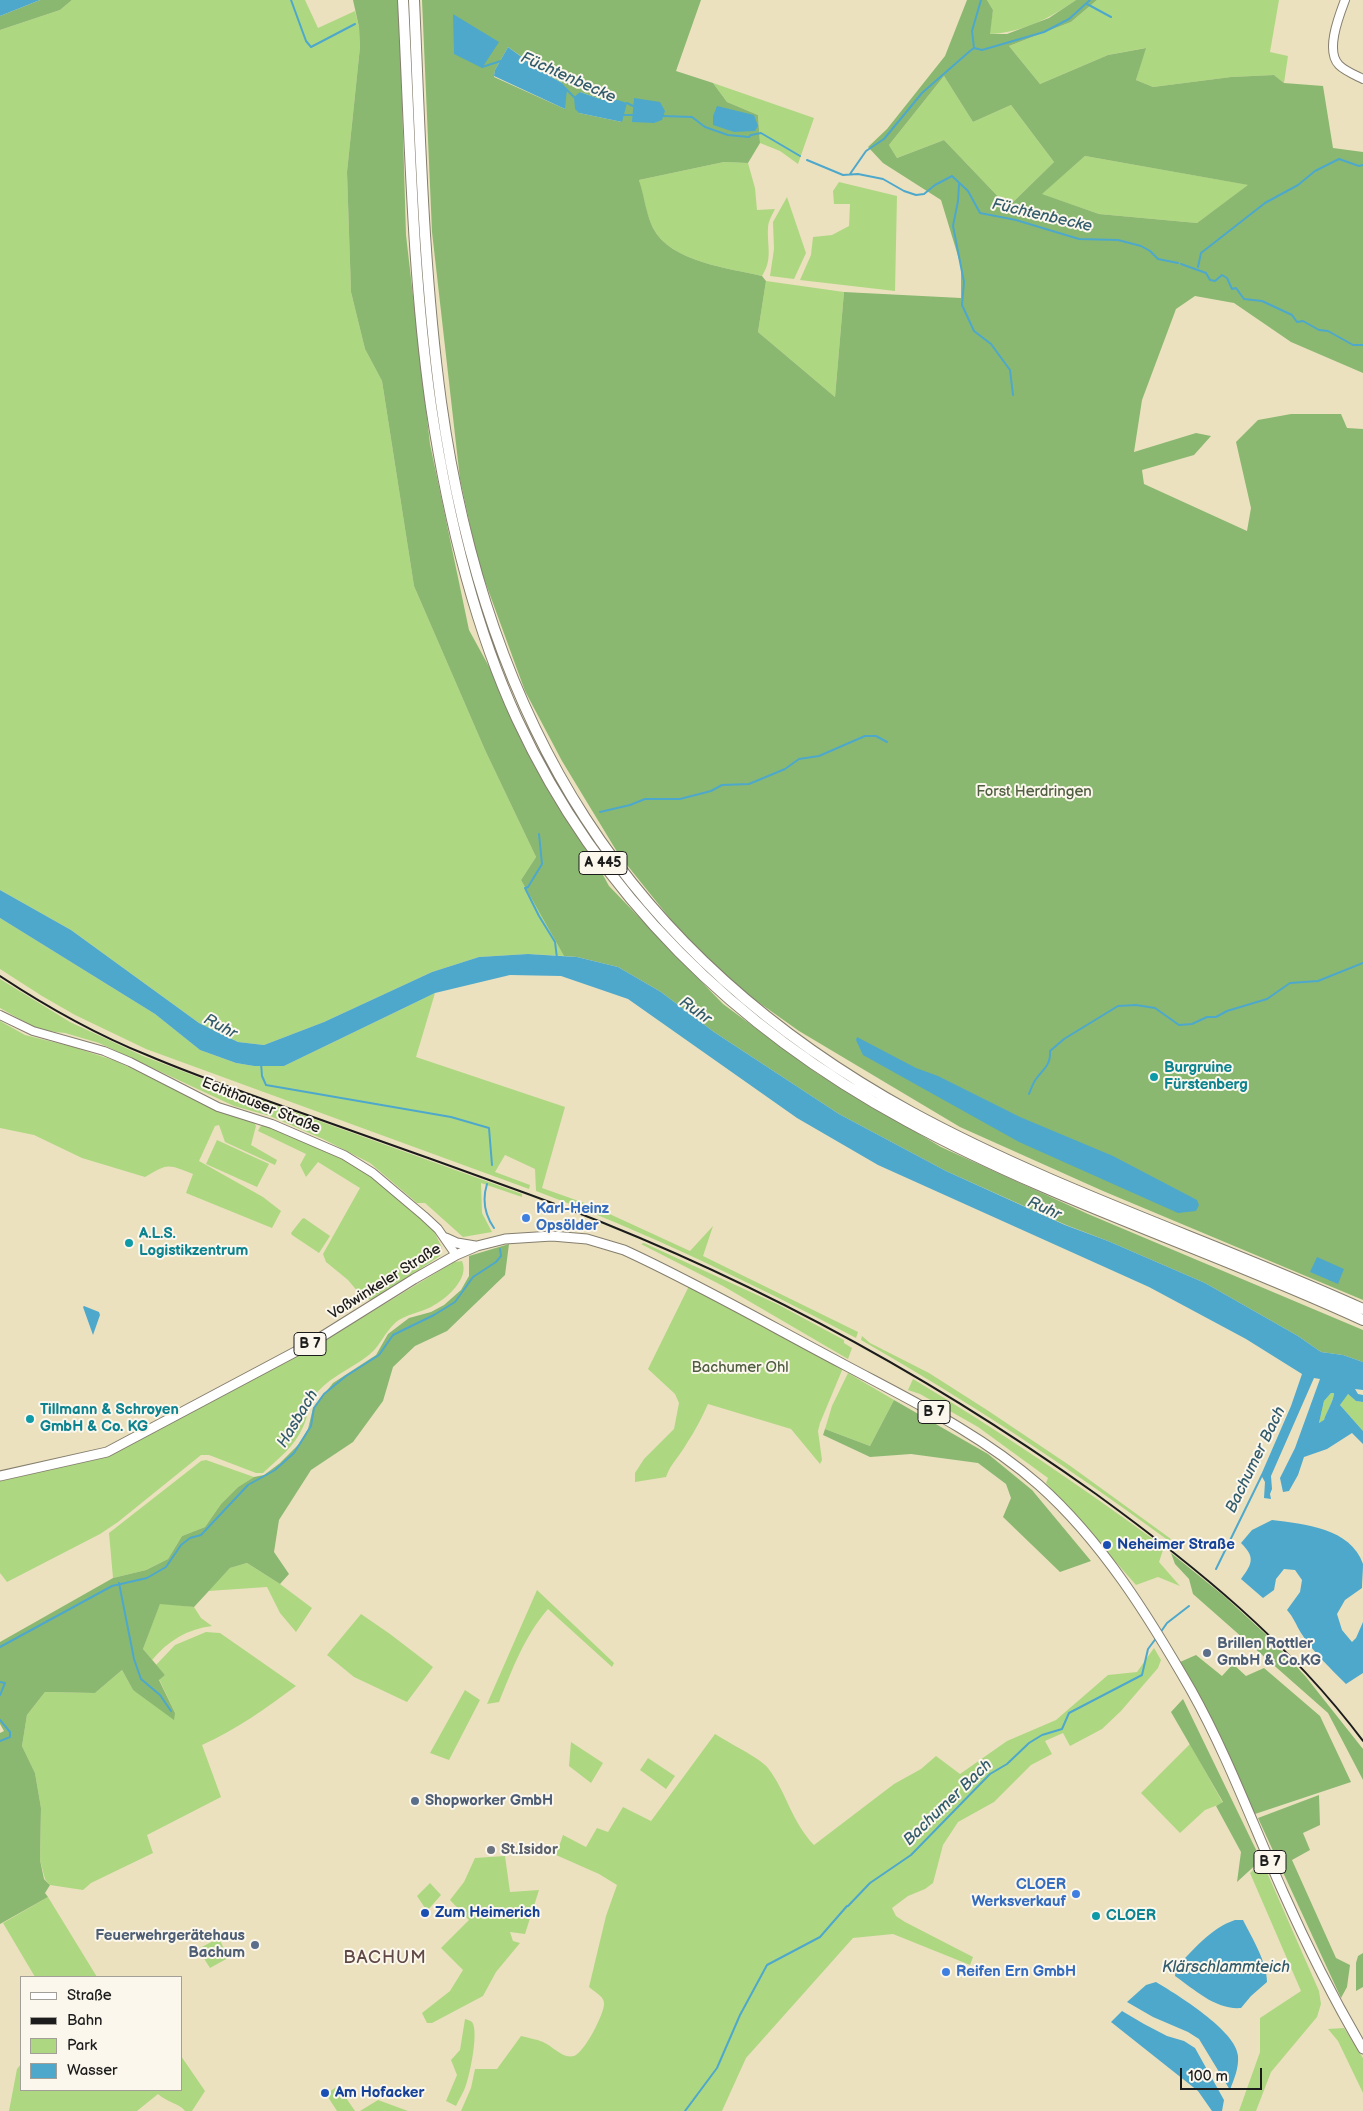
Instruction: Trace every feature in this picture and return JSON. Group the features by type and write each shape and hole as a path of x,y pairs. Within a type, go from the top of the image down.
{"highway":[{"name":"A 445","path":"403,0 415,236 422,328 431,404 452,524 480,622 517,719 548,778 595,854 636,906 710,984 758,1024 846,1086 904,1120 1004,1170 1363,1320"},
{"name":"A 445","path":"414,0 425,235 432,328 441,404 463,522 487,611 527,714 556,772 604,848 644,899 686,946 717,976 764,1016 850,1076 918,1115 1008,1160 1120,1209 1363,1309"}],"main road":[{"path":"1345,0 1334,34 1334,57 1344,69 1363,78"},
{"name":"Echthauser Straße","path":"0,1015 33,1031 104,1052 130,1062 218,1107 272,1124 344,1155 381,1178 431,1222 446,1238 456,1255"},
{"name":"B 7","path":"456,1255 477,1246 528,1236 587,1239 624,1250 928,1409 982,1441 1009,1460 1040,1487 1080,1528 1114,1571 1145,1616 1191,1692 1246,1807 1310,1950 1339,2008 1363,2049"},
{"path":"446,1238 457,1243 477,1246"},
{"name":"Voßwinkeler Straße","path":"0,1476 107,1452 310,1344 456,1255"}],"green space":[{"path":"40,0 72,0 60,10 0,30 0,16"},
{"path":"72,0 305,0 318,28 355,11 359,27 360,47 347,172 351,292 365,349 382,381 414,586 485,750 536,857 521,880 564,956 528,954 479,957 432,972 324,1022 264,1045 238,1042 199,1023 71,930 0,890 0,30 60,10"},
{"path":"353,0 399,0 406,235 430,444 469,630 609,886 723,1004 818,1074 941,1147 1088,1214 1363,1330 1363,1362 1343,1355 1321,1352 1298,1336 1205,1283 1066,1225 946,1171 839,1114 714,1032 661,992 618,967 577,957 564,956 521,880 536,857 485,750 414,586 382,381 365,349 351,292 347,172 360,47 359,27"},
{"name":"Forst Herdringen","path":"422,0 701,0 676,71 713,83 727,102 758,115 760,143 748,163 724,162 639,180 649,217 653,228 661,239 673,249 686,256 717,266 762,276 766,281 758,332 835,397 844,292 961,298 961,266 941,200 883,163 868,147 887,129 945,56 967,0 987,0 993,10 990,34 1007,34 1049,18 1076,0 1097,0 1071,22 1009,46 1040,84 1108,55 1146,48 1136,80 1153,87 1231,77 1274,75 1284,83 1323,86 1333,148 1363,152 1363,373 1291,342 1234,303 1195,296 1176,309 1142,400 1134,452 1196,433 1211,436 1194,455 1142,470 1144,484 1247,531 1251,508 1236,442 1258,420 1291,414 1341,414 1347,428 1363,429 1363,1300 1103,1191 960,1127 799,1031 737,987 680,931 619,855 562,761 525,691 478,562 460,479 432,232","holes":["508,47 562,83 565,109 494,77 495,70","944,76 973,122 1011,105 1054,162 1008,207 944,140 897,158 889,145","580,92 600,99 622,122 579,113","1085,156 1248,185 1197,223 1099,214 1042,194"]},
{"path":"987,0 1076,0 1056,13 1024,28 989,34 993,10"},
{"path":"1097,0 1279,0 1270,52 1288,56 1284,83 1274,75 1231,77 1153,87 1136,80 1145,48 1108,55 1040,84 1009,46 1071,22"},
{"path":"944,76 973,122 1011,105 1054,162 1008,207 944,140 897,158 889,145"},
{"path":"713,83 814,118 798,164 780,151 760,143 758,115 727,102"},
{"path":"1085,156 1249,185 1197,223 1099,214 1041,194"},
{"path":"724,162 748,163 755,188 757,210 775,209 768,226 768,258 762,276 717,266 686,256 673,249 661,239 648,217 639,180"},
{"path":"839,182 897,196 895,291 800,280 811,255 813,237 832,235 849,226 850,204 834,204 833,191"},
{"path":"787,197 806,253 794,279 770,276 774,249 773,222"},
{"path":"766,281 844,292 835,397 758,332"},
{"path":"0,918 155,1014 200,1050 236,1063 254,1066 284,1066 435,993 416,1057 565,1107 542,1188 590,1205 690,1251 713,1226 703,1256 858,1332 856,1338 698,1259 536,1191 535,1169 505,1155 495,1172 530,1185 529,1189 146,1049 75,1015 0,969"},
{"path":"0,979 70,1022 143,1056 522,1194 522,1197 481,1183 482,1213 492,1232 463,1237 425,1203 417,1203 370,1163 323,1139 270,1116 234,1106 99,1043 65,1033 39,1030 0,1008"},
{"path":"0,1021 25,1035 73,1047 116,1061 223,1113 254,1122 256,1126 251,1145 277,1160 275,1165 225,1142 219,1125 215,1126 199,1161 263,1197 281,1211 272,1228 186,1193 193,1174 168,1166 145,1177 82,1158 34,1135 0,1128"},
{"path":"264,1124 326,1150 362,1169 408,1205 433,1229 442,1248 440,1256 373,1300 364,1299 348,1280 326,1262 323,1254 360,1188 318,1162 306,1177 300,1165 306,1154 258,1131"},
{"path":"217,1140 269,1164 257,1187 206,1164"},
{"path":"304,1218 330,1236 319,1253 291,1233"},
{"path":"644,1243 779,1305 844,1340 844,1343 852,1348 848,1359 723,1286 641,1244"},
{"path":"509,1244 505,1275 447,1331 415,1346 393,1367 383,1401 353,1442 311,1470 279,1520 274,1552 289,1574 280,1584 247,1563 230,1568 194,1607 160,1604 143,1649 165,1675 159,1680 175,1713 174,1720 133,1690 122,1670 95,1693 45,1692 27,1715 22,1746 35,1773 41,1808 40,1860 44,1879 50,1885 45,1893 48,1897 0,1924 0,1733 4,1731 0,1724 0,1642 113,1578 146,1570 168,1559 182,1536 205,1527 221,1504 238,1487 254,1477 264,1475 280,1463 299,1444 308,1429 313,1408 333,1383 376,1355 388,1334 409,1318 431,1312 444,1305 461,1290 469,1276 469,1256"},
{"path":"462,1261 463,1275 450,1294 431,1307 396,1322 370,1354 321,1388 309,1407 300,1434 286,1452 263,1473 256,1473 209,1455 201,1455 118,1522 100,1534 7,1582 0,1573 0,1481 109,1456 315,1346 454,1262"},
{"name":"Bachumer Ohl","path":"689,1286 843,1368 818,1431 822,1460 820,1464 791,1429 708,1404 693,1434 666,1477 635,1482 635,1473 644,1459 674,1429 679,1403 675,1394 648,1369"},
{"path":"862,1336 870,1343 929,1373 987,1410 1069,1465 1171,1539 1169,1541 1056,1461 979,1411 861,1340"},
{"path":"848,1373 894,1400 870,1446 825,1429 832,1406"},
{"path":"913,1379 1040,1460 1164,1547 1159,1562 1180,1586 1158,1577 1136,1585 1046,1483 1048,1478 978,1427 920,1394 908,1390"},
{"path":"1331,1393 1334,1393 1334,1396 1324,1421 1319,1423 1324,1401"},
{"path":"1347,1393 1356,1401 1363,1402 1363,1431 1340,1405"},
{"path":"894,1400 988,1454 1032,1490 1091,1561 1060,1572 1003,1517 1011,1498 1006,1484 978,1463 911,1454 870,1457 823,1435 825,1429 870,1446"},
{"path":"206,1460 254,1477 238,1487 221,1504 205,1527 182,1536 168,1559 146,1570 113,1578 109,1533 201,1461"},
{"path":"1171,1553 1224,1596 1272,1640 1306,1677 1363,1749 1363,1780 1328,1713 1193,1594 1189,1579 1175,1564"},
{"path":"247,1563 280,1584 312,1608 296,1632 280,1613 267,1587 208,1591 230,1568"},
{"path":"537,1590 614,1663 612,1667 548,1609 526,1641 499,1702 487,1704"},
{"path":"160,1603 194,1607 201,1618 212,1626 186,1633 171,1642 152,1660 143,1649"},
{"path":"361,1614 433,1667 407,1702 354,1677 327,1655"},
{"path":"206,1632 220,1633 296,1686 239,1726 202,1745 221,1797 147,1835 153,1853 91,1883 83,1890 50,1885 45,1879 40,1860 41,1808 35,1773 22,1746 27,1715 45,1692 95,1693 122,1670 133,1690 175,1713 159,1679 165,1675 156,1665 175,1645"},
{"path":"1154,1648 1161,1660 1158,1668 1121,1711 1102,1729 1070,1746 1063,1733 1045,1741 1052,1754 1031,1765 994,1802 958,1822 943,1845 933,1883 925,1889 908,1896 892,1908 896,1916 905,1922 973,1957 970,1965 893,1934 853,1938 746,2058 722,2111 461,2111 471,2088 475,2069 497,2069 521,2036 543,2042 566,2056 574,2056 588,2041 601,2015 604,2000 589,1987 606,1916 617,1885 599,1874 556,1855 563,1835 586,1847 597,1828 608,1832 623,1807 651,1821 715,1734 751,1755 768,1768 780,1787 794,1817 814,1845 894,1784 921,1769 936,1756 960,1774 1007,1741 1056,1720 1108,1675 1137,1672"},
{"path":"1196,1655 1222,1676 1233,1664 1246,1676 1264,1668 1320,1716 1351,1782 1255,1814 1180,1662"},
{"path":"465,1690 480,1700 449,1760 430,1753"},
{"path":"1183,1699 1261,1860 1237,1882 1241,1852 1216,1806 1223,1802 1171,1712"},
{"path":"571,1742 603,1763 591,1783 569,1766"},
{"path":"1190,1744 1223,1803 1205,1810 1180,1833 1141,1793"},
{"path":"648,1758 675,1776 666,1789 640,1770"},
{"path":"1319,1795 1320,1825 1303,1833 1310,1850 1292,1860 1336,1958 1350,1965 1347,1987 1341,1998 1258,1818"},
{"path":"505,1856 510,1892 539,1890 525,1934 510,1932 513,1941 520,1943 496,1972 483,1996 432,2023 427,2023 422,2013 450,1991 463,1970 441,1948 469,1920 450,1900 464,1882 475,1858"},
{"path":"1262,1861 1319,1991 1321,2004 1317,2017 1271,2072 1256,2111 1239,2111 1260,2052 1260,2018 1301,1991 1250,1873"},
{"path":"430,1883 441,1895 427,1911 417,1896"},
{"path":"48,1897 96,1976 34,1976 3,1923"},
{"path":"219,1938 228,1958 210,1968 198,1949"},
{"path":"1363,1953 1363,1987 1356,1991 1356,1963 1358,1956"},
{"path":"465,2019 472,2022 474,2027 472,2063 468,2080 456,2106 446,2101 457,2075 451,2060 460,2050"},
{"path":"1344,2028 1363,2058 1363,2093 1338,2041 1328,2029"},
{"path":"182,2057 205,2091 192,2111 185,2111 180,2106 158,2094 137,2111 9,2111 17,2069 20,2065 20,2091 182,2091"},
{"path":"338,2086 355,2111 337,2111 326,2094"},
{"path":"378,2100 408,2111 360,2111"}],"water":[{"path":"0,0 40,0 0,16"},
{"path":"453,14 499,42 482,68 454,54"},
{"path":"508,47 541,71 562,83 567,89 565,109 494,76 495,70"},
{"path":"580,92 600,99 618,100 627,103 622,122 579,113 575,109 574,97"},
{"path":"634,98 660,102 665,111 662,120 654,123 632,122"},
{"path":"717,106 754,115 758,126 755,131 734,132 713,125 713,116"},
{"path":"0,890 71,930 199,1023 238,1042 264,1045 324,1022 432,972 479,957 528,954 577,957 618,967 661,992 714,1032 839,1114 946,1171 1065,1225 1108,1241 1205,1283 1298,1336 1321,1352 1343,1355 1363,1362 1363,1390 1355,1389 1358,1394 1363,1395 1363,1402 1356,1401 1348,1394 1340,1405 1363,1431 1363,1444 1352,1433 1327,1449 1304,1457 1298,1475 1289,1491 1283,1492 1280,1478 1295,1448 1320,1379 1314,1378 1271,1476 1271,1499 1264,1498 1265,1482 1261,1475 1291,1406 1302,1374 1246,1339 1149,1287 878,1165 797,1118 628,999 561,976 510,975 435,993 284,1066 254,1066 236,1063 200,1050 155,1014 0,918","holes":["1331,1393 1334,1393 1324,1420 1319,1423 1324,1401"]},
{"path":"857,1037 916,1068 938,1076 1020,1117 1113,1156 1197,1200 1199,1205 1196,1211 1178,1213 1019,1142 863,1055 856,1040"},
{"path":"1317,1257 1344,1269 1338,1284 1310,1272"},
{"path":"83,1307 99,1312 100,1315 93,1335"},
{"path":"1272,1520 1312,1526 1337,1535 1348,1542 1357,1552 1363,1564 1362,1588 1345,1600 1337,1614 1342,1630 1352,1642 1356,1638 1363,1622 1363,1673 1346,1684 1311,1647 1287,1610 1300,1592 1302,1580 1295,1570 1284,1569 1276,1579 1274,1590 1263,1598 1241,1579 1248,1569 1251,1560 1249,1552 1241,1543 1252,1530"},
{"name":"Klärschlammteich","path":"1235,1920 1243,1920 1251,1934 1265,1966 1267,1982 1241,2008 1223,2006 1214,2002 1175,1976 1176,1968 1203,1940 1218,1928"},
{"path":"1156,1982 1204,2014 1228,2036 1235,2046 1238,2065 1230,2090 1199,2039 1127,2002 1146,1985"},
{"path":"1122,2011 1167,2036 1184,2041 1195,2048 1224,2100 1222,2111 1212,2111 1198,2091 1111,2022"}],"waterway":[{"name":"Füchtenbecke","path":"291,0 306,41 311,47 355,24"},
{"path":"974,48 972,31 981,0"},
{"path":"850,174 866,151 884,139 922,93 974,48 982,50 1044,32 1069,19 1090,0"},
{"path":"1087,4 1111,17"},
{"name":"Füchtenbecke","path":"482,67 501,61"},
{"name":"Füchtenbecke","path":"565,88 574,97"},
{"path":"627,103 633,106"},
{"name":"Füchtenbecke","path":"623,115 633,115"},
{"name":"Füchtenbecke","path":"663,116 692,117 705,127 728,135 749,137 761,133 800,156"},
{"path":"1198,267 1201,253 1265,203 1298,185 1315,171 1339,159 1359,166 1363,165"},
{"name":"Füchtenbecke","path":"807,160 843,175 858,174 883,179 904,191 916,195 924,194 935,185 952,176 968,191 980,213 1016,220 1079,239 1118,240 1141,246 1158,259 1178,263"},
{"path":"959,184 953,226 964,282 962,305 974,331 991,344 1010,370 1013,395"},
{"name":"Füchtenbecke","path":"1181,264 1206,273 1210,280 1215,281 1222,275 1227,278 1232,289 1236,288 1244,299 1262,301 1292,315 1297,322 1303,321 1319,330 1328,331 1353,345 1363,345"},
{"path":"600,812 630,805 645,799 680,799 711,791 722,785 749,784 785,769 799,759 819,756 865,736 876,736 887,742"},
{"path":"539,834 542,864 528,887 525,888 555,942 557,958"},
{"path":"1029,1094 1035,1081 1048,1063 1050,1051 1064,1039 1118,1006 1136,1005 1155,1008 1179,1025 1192,1024 1207,1017 1216,1017 1227,1011 1267,999 1290,983 1318,981 1363,963"},
{"name":"Hasbach","path":"261,1063 262,1076 266,1085 451,1117 489,1128 492,1165"},
{"name":"Hasbach","path":"487,1184 485,1207 488,1218 494,1228"},
{"name":"Hasbach","path":"0,1647 112,1586 147,1578 166,1567 181,1545 190,1538 201,1535 248,1485 275,1470 294,1453 311,1426 314,1408 324,1394 346,1376 379,1355 393,1335 434,1315 455,1302 473,1277 496,1262 501,1256 500,1249"},
{"name":"Bachumer Bach","path":"1216,1569 1262,1475"},
{"path":"119,1583 134,1659 141,1679 160,1695 171,1711"},
{"name":"Bachumer Bach","path":"1160,1633 1167,1623 1189,1606"},
{"name":"Bachumer Bach","path":"848,1906 870,1883 911,1855 990,1774 1007,1764 1029,1743 1042,1735 1062,1729 1069,1713 1142,1675 1148,1649 1157,1637"},
{"name":"Hasbach","path":"0,1682 5,1683 0,1695"},
{"name":"Hasbach","path":"0,1720 10,1732 10,1737 0,1741"},
{"name":"Bachumer Bach","path":"685,2111 717,2068 740,2015 767,1965 820,1937 847,1906"}],"railway":[{"path":"0,976 53,1009 90,1029 165,1063 528,1194 677,1254 750,1288 893,1364 962,1405 1030,1449 1096,1494 1169,1549 1239,1607 1272,1638 1304,1671 1363,1741"}],"place":[{"name":"Burgruine Fürstenberg","path":"1154,1077"},
{"name":"Karl-Heinz Opsölder","path":"526,1218"},
{"name":"A.L.S. Logistikzentrum","path":"129,1243"},
{"name":"Tillmann & Schroyen GmbH & Co. KG","path":"30,1419"},
{"name":"Neheimer Straße","path":"1107,1545"},
{"name":"Brillen Rottler GmbH & Co.KG","path":"1207,1653"},
{"name":"Shopworker GmbH","path":"415,1801"},
{"name":"St.Isidor","path":"491,1850"},
{"name":"CLOER Werksverkauf","path":"1076,1894"},
{"name":"Zum Heimerich","path":"425,1913"},
{"name":"CLOER","path":"1096,1916"},
{"name":"Feuerwehrgerätehaus Bachum","path":"255,1945"},
{"name":"Reifen Ern GmbH","path":"946,1972"},
{"name":"Am Hofacker","path":"325,2093"}],"district":[{"name":"BACHUM","path":"385,1958"}],"water label":[{"name":"Ruhr","path":"695,1011"},
{"name":"Ruhr","path":"220,1027"},
{"name":"Ruhr","path":"1044,1209"}]}
